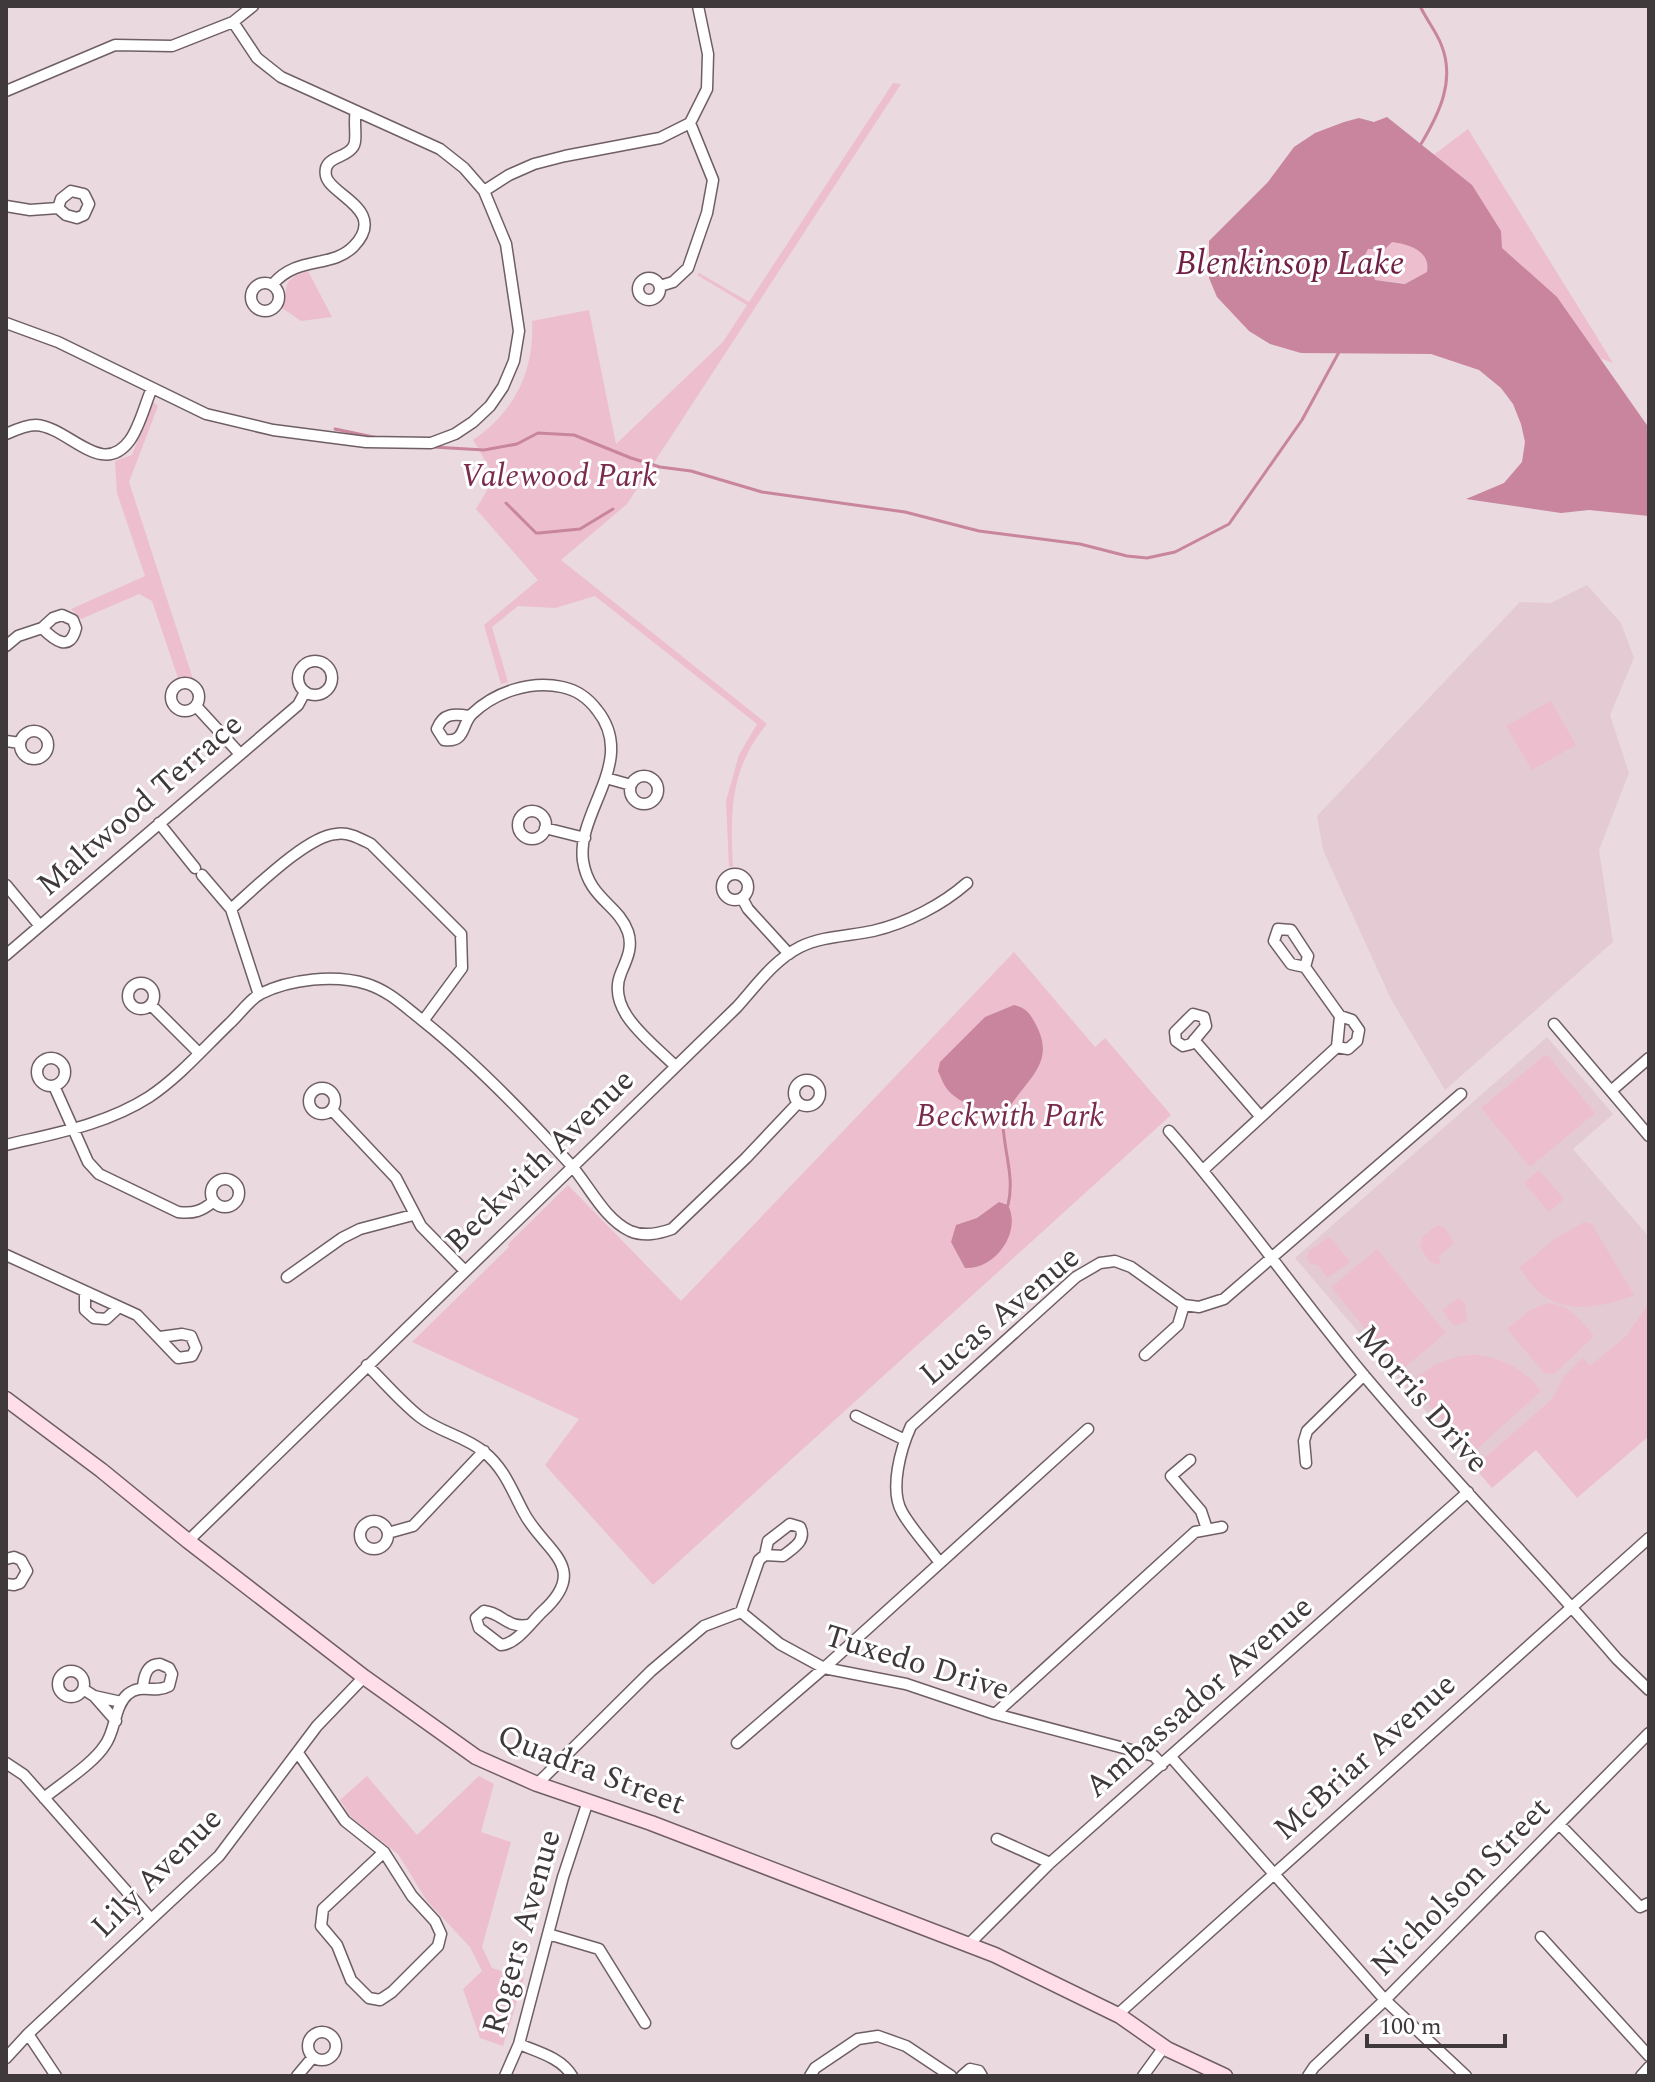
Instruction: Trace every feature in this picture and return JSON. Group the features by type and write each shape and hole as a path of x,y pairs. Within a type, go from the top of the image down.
{"main road":[{"name":"Quadra Street","path":"6,1399 364,1677 476,1757 537,1784 703,1842 995,1955 1117,2015 1164,2047 1225,2076"}],"street":[{"path":"6,91 115,45 172,46 233,22 253,6"},
{"path":"484,191 534,164 660,138 690,123 707,89 708,54 698,6"},
{"path":"6,323 58,342 206,414 273,430 366,442 431,443 455,434 490,406 503,387 514,361 519,331 506,244 484,191 464,168 440,149 281,77 257,58 233,22"},
{"path":"273,284 283,272 347,251 360,236 362,214 357,205 329,183 326,176 331,160 353,149 356,111"},
{"path":"660,286 673,282 688,268 707,213 713,180 690,123"},
{"path":"6,206 30,210 58,208"},
{"path":"6,434 33,425 48,427 94,455 107,456 119,451 131,439 152,388"},
{"path":"6,646 28,630 42,628"},
{"path":"470,716 504,693 527,685 546,684 578,692 595,707 607,728 611,753 606,778 585,838 583,861 596,895 620,920 629,936 629,954 617,985 620,1007 675,1066"},
{"name":"Maltwood Terrace","path":"6,955 298,705 305,692"},
{"path":"196,706 240,754"},
{"path":"6,741 20,743"},
{"path":"606,778 631,785"},
{"path":"159,823 231,909 259,995"},
{"path":"545,828 585,838"},
{"path":"231,909 310,843 335,833 354,835 371,844 461,934 462,968 423,1021"},
{"name":"Beckwith Avenue","path":"188,1541 789,954 817,941 877,930 916,915 940,904 967,883"},
{"path":"6,885 40,926"},
{"path":"742,898 748,909 789,954"},
{"path":"1305,967 1340,1016 1352,1020 1359,1030 1357,1041 1348,1049 1337,1047"},
{"path":"6,1145 74,1130 115,1116 150,1096 259,995 303,981 329,979 364,983 388,992 457,1047 572,1166 595,1198 620,1224 638,1234 672,1229 798,1103"},
{"path":"151,1005 199,1053"},
{"path":"1203,1170 1337,1047 1340,1016"},
{"path":"1554,1024 1649,1136"},
{"path":"1194,1040 1260,1116"},
{"path":"1611,1091 1649,1058"},
{"path":"54,1086 88,1162 99,1174 178,1212 202,1211 214,1201"},
{"path":"1145,1355 1178,1325 1184,1305 1199,1307 1224,1299 1461,1094"},
{"path":"332,1110 396,1178 413,1215 465,1271"},
{"name":"Morris Drive","path":"1169,1131 1364,1375 1617,1659 1649,1690"},
{"path":"287,1277 360,1229 413,1215"},
{"path":"6,1255 137,1315 160,1337"},
{"name":"Lucas Avenue","path":"940,1563 901,1510 896,1491 905,1440 911,1426 1076,1277 1100,1263 1115,1261 1131,1267 1184,1305"},
{"path":"85,1292 85,1310 94,1318 106,1319 119,1307"},
{"path":"367,1365 419,1416 465,1438 484,1451 508,1478 524,1514 559,1559 563,1580 561,1592 513,1642 501,1645 479,1628 476,1618 484,1611 491,1611 511,1625 528,1625"},
{"path":"1306,1463 1304,1441 1307,1431 1364,1375"},
{"path":"856,1416 905,1440"},
{"path":"737,1743 1088,1429"},
{"path":"388,1533 413,1526 484,1451"},
{"path":"1190,1460 1171,1476 1201,1511 1207,1529"},
{"name":"Ambassador Avenue","path":"968,1945 1050,1863 1468,1492"},
{"path":"995,1714 1195,1532 1222,1527"},
{"name":"McBriar Avenue","path":"1117,2015 1649,1538"},
{"path":"537,1784 651,1671 704,1626 741,1612 759,1560 765,1555"},
{"path":"6,1559 14,1557 21,1560 27,1571 20,1583 6,1585"},
{"name":"Tuxedo Drive","path":"741,1612 780,1644 824,1668 906,1684 995,1714 1154,1756 1162,1765"},
{"name":"Lily Avenue","path":"6,2058 219,1856 317,1726 364,1677"},
{"path":"44,1798 105,1746 121,1702 127,1695 143,1687"},
{"path":"83,1689 94,1696 116,1721"},
{"path":"94,1696 121,1702"},
{"name":"Nicholson Street","path":"1308,2076 1649,1733"},
{"path":"298,1753 345,1821 384,1852 412,1896 435,1921 441,1934 438,1946 380,2000 369,1998 351,1980 337,1945 321,1926 323,1909 384,1852"},
{"path":"1171,1757 1385,2000 1466,2076"},
{"path":"6,1763 24,1775 151,1919"},
{"name":"Rogers Avenue","path":"505,2076 519,2044 588,1801"},
{"path":"1560,1825 1640,1907 1649,1903"},
{"path":"997,1839 1050,1863"},
{"path":"548,1934 599,1949 645,2023"},
{"path":"1541,1937 1649,2056"},
{"path":"28,2034 56,2076"},
{"path":"810,2076 815,2068 858,2039 878,2036 906,2046 951,2076"},
{"path":"519,2044 568,2068 572,2076"},
{"path":"1143,2076 1164,2047"},
{"path":"297,2076 313,2057"},
{"path":"1641,2076 1649,2067"},
{"path":"962,2076 970,2069 979,2071 982,2076"}],"shaded area":[{"path":"1587,585 1621,623 1634,658 1610,715 1629,773 1599,850 1613,942 1445,1090 1391,999 1323,850 1317,816 1520,602 1551,603"},
{"path":"1547,1037 1613,1114 1573,1149 1649,1237 1649,1316 1474,1467 1295,1258"}],"green space":[{"name":"Valewood Park","path":"893,83 901,84 627,504 561,560 767,724 739,774 733,809 733,866 729,867 726,801 739,755 757,724 595,596 555,608 518,606 492,627 508,682 501,684 484,625 538,580 476,509 495,477 473,440 500,417 519,389 530,356 532,321 589,310 616,444 723,342 747,305 697,275 699,273 749,302"},
{"path":"1468,129 1613,363 1403,283 1375,280 1310,248"},
{"path":"308,271 332,317 301,321 282,308 289,281"},
{"path":"153,402 158,406 129,482 193,679 178,678 152,601 139,594 81,619 71,609 145,576 117,493 115,461 132,455"},
{"path":"1551,701 1576,745 1532,770 1506,726"},
{"name":"Beckwith Park","path":"1014,952 1095,1047 1105,1038 1171,1115 653,1585 545,1465 579,1419 412,1342 568,1185 681,1301"},
{"path":"1544,1056 1548,1056 1595,1113 1530,1167 1481,1108"},
{"path":"1539,1170 1564,1199 1549,1212 1524,1183"},
{"path":"1584,1222 1592,1224 1634,1295 1586,1307 1562,1304 1540,1293 1519,1268 1556,1238"},
{"path":"1438,1225 1445,1228 1454,1243 1439,1256 1441,1265 1430,1262 1420,1247 1423,1236"},
{"path":"1329,1237 1349,1260 1348,1264 1327,1278 1318,1265 1311,1264 1307,1259 1309,1251"},
{"path":"1377,1249 1446,1333 1400,1371 1331,1287"},
{"path":"1459,1298 1465,1304 1467,1321 1454,1326 1442,1310"},
{"path":"1547,1303 1568,1310 1594,1336 1554,1374 1544,1373 1507,1329 1529,1311"},
{"path":"1649,1303 1649,1436 1577,1498 1536,1450 1492,1488 1474,1467 1552,1399 1565,1375 1583,1358 1590,1366 1627,1335"},
{"path":"1477,1355 1513,1366 1541,1391 1476,1450 1469,1449 1410,1384 1441,1362"},
{"path":"367,1776 417,1835 479,1776 494,1784 481,1832 511,1842 482,1947 492,1968 524,1978 503,2046 480,2038 463,1989 482,1971 470,1947 427,1901 398,1854 352,1818 340,1800"}],"water":[{"name":"Blenkinsop Lake","path":"1387,117 1472,185 1501,231 1502,248 1557,297 1649,428 1649,516 1589,510 1561,513 1466,499 1504,483 1522,462 1525,442 1513,404 1501,388 1479,370 1431,354 1301,353 1270,344 1249,331 1217,297 1209,278 1209,241 1268,182 1294,147 1315,133 1344,122 1359,118 1374,122","holes":["1392,242 1412,247 1422,254 1426,259 1427,272 1405,284 1375,280 1371,263 1366,262 1364,257 1368,249 1385,249"]},
{"path":"1014,1005 1030,1014 1041,1038 1043,1049 1037,1069 1009,1108 994,1111 968,1104 946,1087 938,1071 940,1062 985,1017"},
{"path":"999,1202 1008,1205 1011,1216 1011,1227 1003,1247 986,1263 965,1268 951,1242 956,1225 977,1218"}],"waterway":[{"path":"1420,6 1441,44 1447,71 1439,109 1421,144"},
{"path":"433,447 484,450 517,444 538,433 574,435 660,467 691,471 762,492 905,512 979,531 1080,544 1147,558 1175,552 1229,524 1302,420 1339,352"},
{"path":"335,429 378,438"},
{"path":"506,503 536,533 580,529 613,509"},
{"path":"1003,1110 1010,1181 1008,1205"}]}
